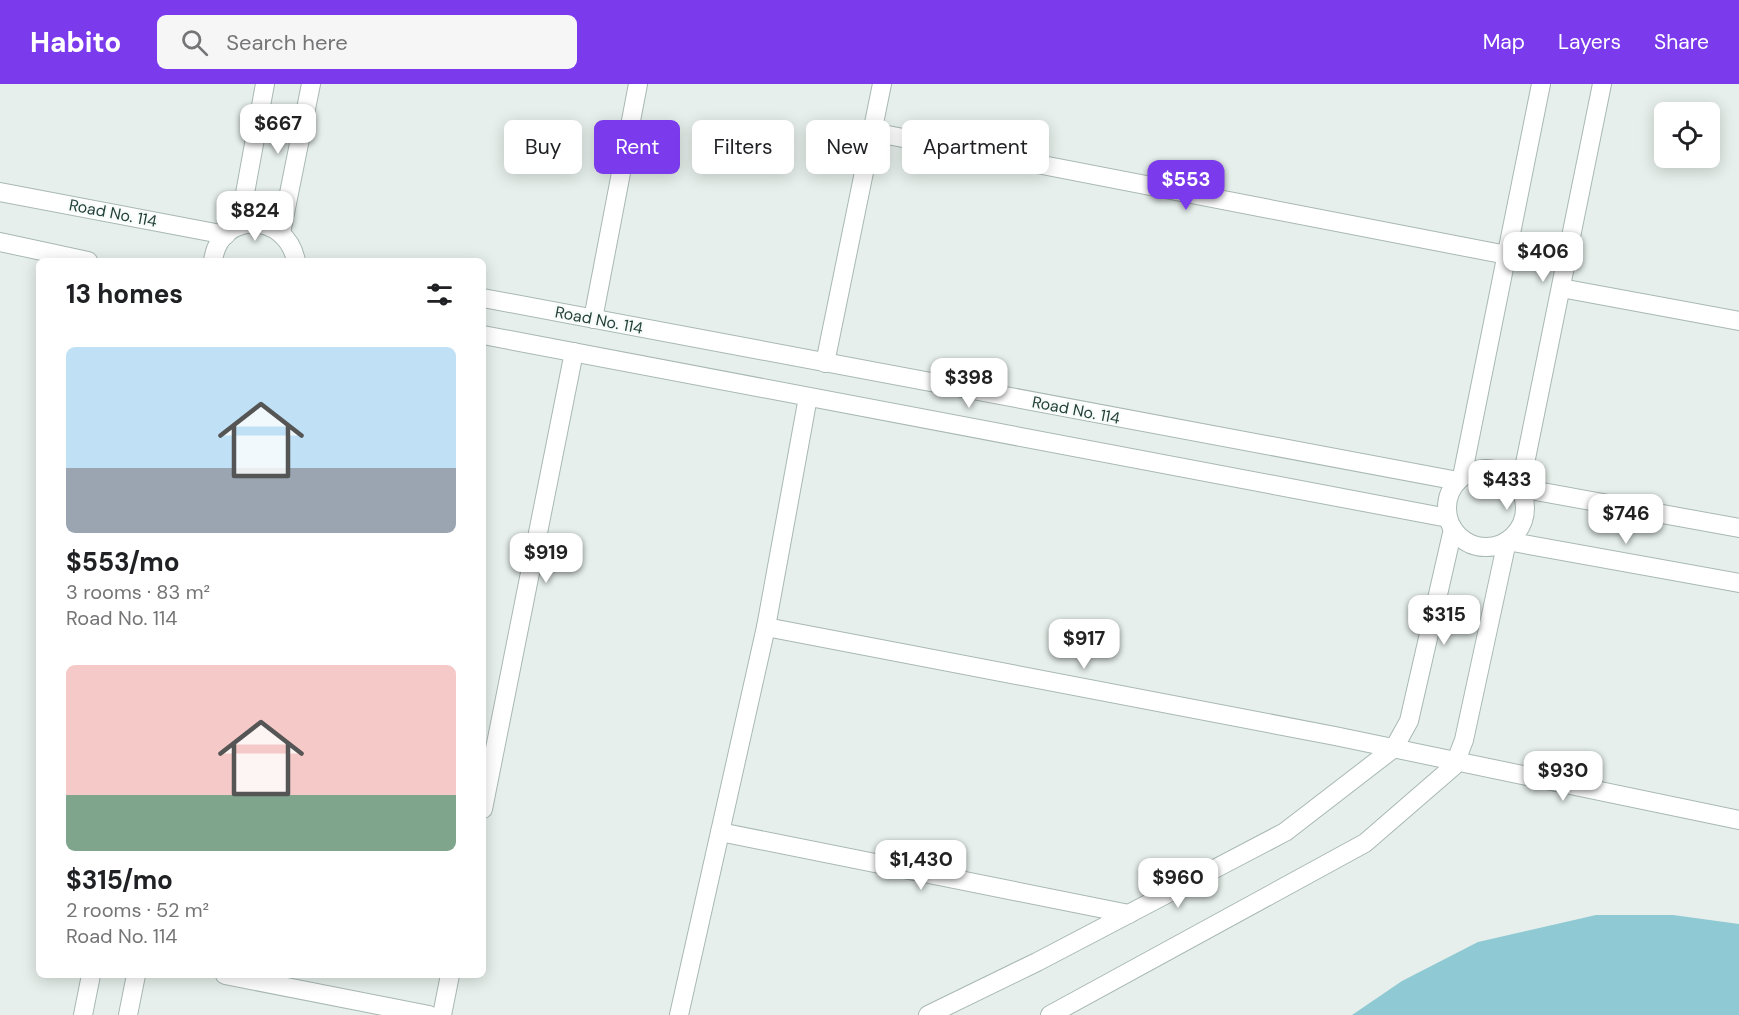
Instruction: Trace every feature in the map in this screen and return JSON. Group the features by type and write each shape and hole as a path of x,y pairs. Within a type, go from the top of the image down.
{"street":[{"path":"214,258 218,244 233,230 265,84"},
{"path":"295,258 289,242 281,233 311,84"},
{"path":"593,319 638,84"},
{"path":"875,120 882,84"},
{"path":"1460,479 1541,84"},
{"path":"1520,488 1602,84"},
{"path":"890,135 1507,255"},
{"path":"825,363 864,174"},
{"name":"Road No. 114","path":"0,192 233,230 250,224 261,224 281,233"},
{"path":"0,242 74,258"},
{"path":"1561,288 1739,321"},
{"name":"Road No. 114","path":"486,299 1460,479"},
{"path":"486,336 808,396 1451,523 1461,538 1478,546 1496,546 1507,542 1516,533 1526,512 1525,500 1520,488 1513,478 1490,469 1467,474 1453,487 1447,502 1451,523 1409,721 1394,748 1285,832 1037,962 928,1015"},
{"path":"486,794 574,352"},
{"path":"679,1015 766,627 808,396"},
{"path":"1520,488 1739,528"},
{"path":"1507,542 1739,583"},
{"path":"1050,1015 1365,843 1455,766 1464,740 1507,542"},
{"path":"766,627 1394,748 1739,820"},
{"path":"720,832 1129,914"},
{"path":"83,1015 90,978"},
{"path":"128,1015 135,978"},
{"path":"240,978 429,1015"},
{"path":"442,1015 449,978"}],"water":[{"path":"1596,915 1673,915 1739,924 1739,1015 1352,1015 1402,981 1478,942"}]}
